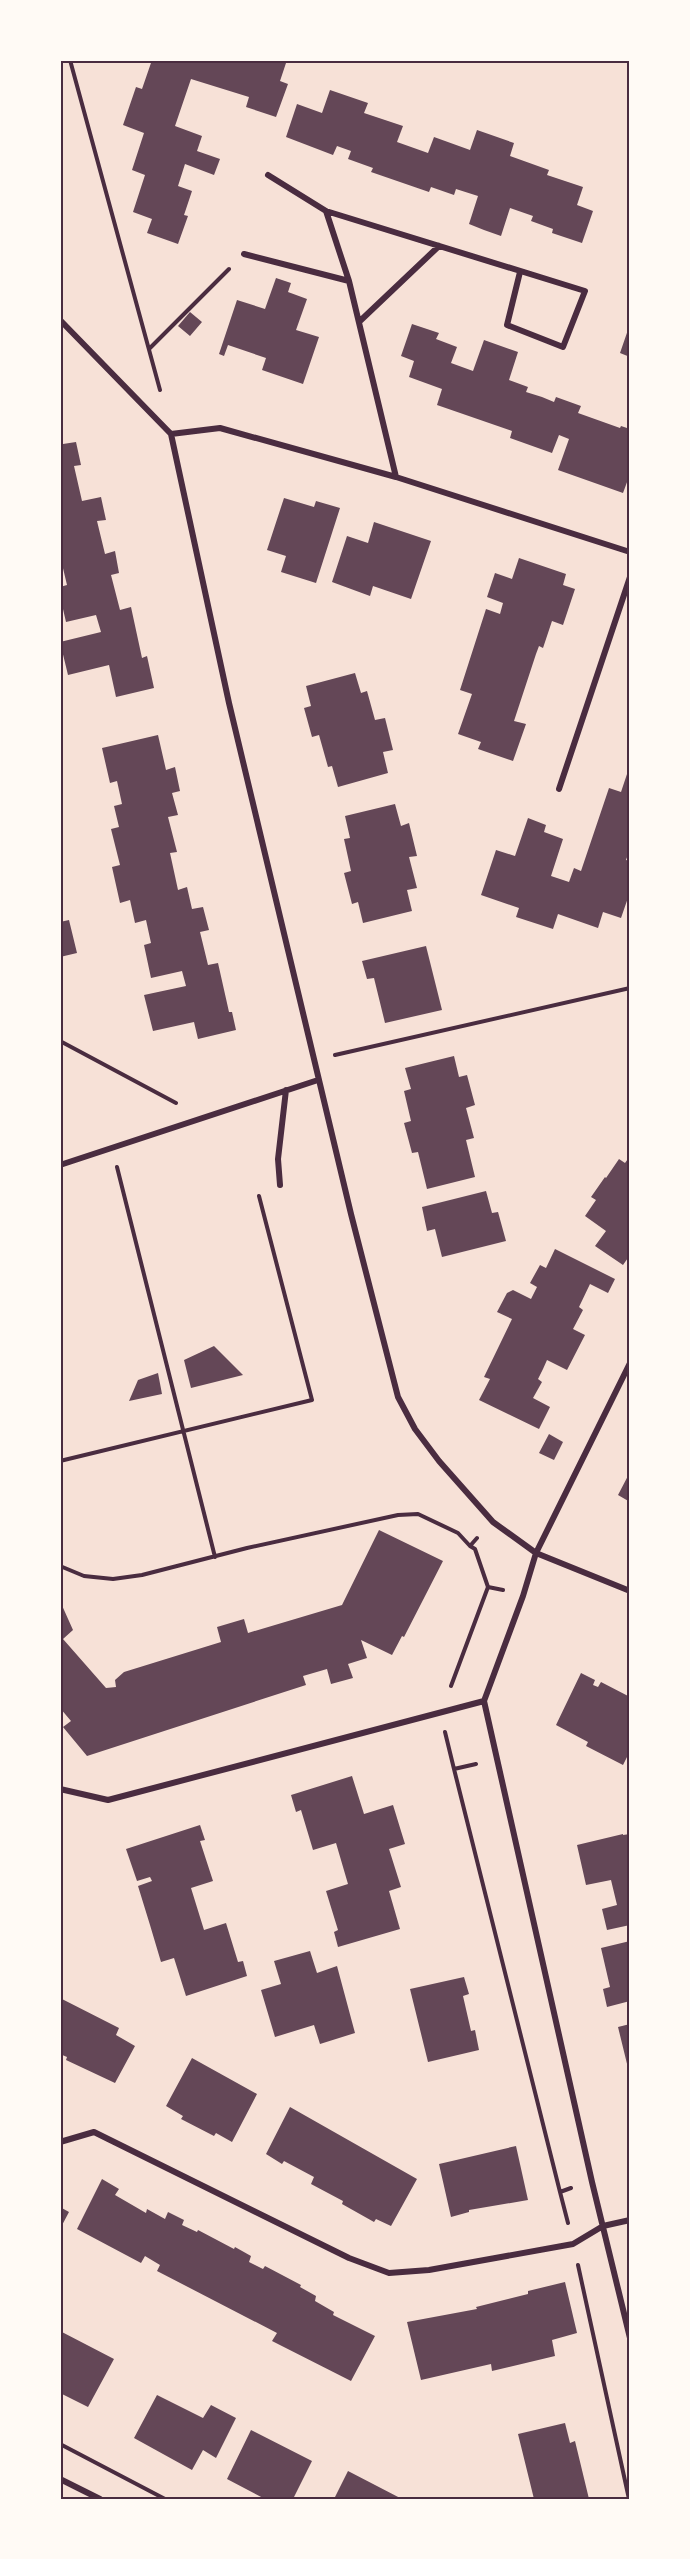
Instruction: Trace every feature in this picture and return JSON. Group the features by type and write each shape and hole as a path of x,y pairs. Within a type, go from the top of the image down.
{"street":[{"path":"268,175 326,211 585,291 563,347 507,325 520,272"},
{"path":"326,211 360,321 396,477"},
{"path":"360,321 439,246"},
{"path":"244,254 349,281"},
{"path":"60,320 171,434 229,704 318,1080 398,1397 415,1429 439,1461 494,1522 536,1553 630,1591"},
{"path":"171,434 220,428 396,477 630,552"},
{"path":"559,789 630,577"},
{"path":"60,1165 318,1080"},
{"path":"280,1185 278,1159 286,1090"},
{"path":"630,1363 536,1553 523,1596 484,1701 495,1759 630,2338"},
{"path":"60,1789 108,1800 484,1701"},
{"path":"60,2142 94,2132 349,2258 389,2273 429,2270 573,2244 603,2226 630,2220"},
{"path":"60,2479 100,2499"}],"path":[{"path":"70,60 160,392"},
{"path":"149,349 244,254"},
{"path":"314,1060 630,988"},
{"path":"60,1041 203,1118"},
{"path":"112,1148 214,1557"},
{"path":"60,1461 312,1400 257,1190"},
{"path":"60,1566 84,1576 113,1579 142,1575 398,1515 418,1514 458,1533 475,1550 488,1587 464,1655 440,1712 573,2244 629,2499"},
{"path":"470,1545 494,1522"},
{"path":"488,1587 523,1596"},
{"path":"454,1769 495,1759"},
{"path":"560,2192 592,2182"},
{"path":"60,2445 165,2499"}],"building":[{"path":"152,60 287,60 280,81 288,84 276,117 246,107 249,97 191,79 175,126 202,136 197,151 220,159 214,175 185,164 178,186 192,191 184,215 188,216 178,244 147,233 152,219 133,212 145,175 132,170 144,133 123,125 136,87 142,89"},
{"path":"330,90 368,103 364,113 403,126 397,142 428,153 434,137 470,150 477,130 514,143 510,156 549,170 547,175 583,187 577,205 593,211 582,243 552,233 553,229 531,221 533,216 510,208 501,236 484,230 469,224 478,196 456,189 454,195 431,187 429,192 371,172 373,168 348,159 351,151 337,146 333,155 286,137 297,104 322,113"},
{"path":"276,278 291,283 288,292 307,299 296,330 319,337 303,384 262,370 266,358 228,345 224,356 219,354 237,300 265,309"},
{"path":"190,312 202,322 190,336 178,326"},
{"path":"412,324 439,333 436,339 457,347 451,363 473,371 484,340 518,352 509,380 528,387 526,392 554,402 556,397 581,406 578,413 620,428 621,426 630,429 630,474 623,493 558,470 569,439 559,435 552,453 510,438 512,431 437,405 442,389 409,377 414,361 401,356"},
{"path":"630,324 630,357 620,353"},
{"path":"61,435 63,444 76,442 81,465 74,466 82,501 101,497 106,520 97,521 105,554 115,551 119,573 111,575 120,610 131,607 142,658 147,656 154,688 116,697 109,665 68,675 60,642 101,632 96,615 66,622 60,596 60,587 67,585 62,564 60,564"},
{"path":"284,498 314,507 316,501 340,508 316,583 281,572 286,556 267,550"},
{"path":"374,522 431,541 411,599 373,586 370,596 332,582 347,536 368,543"},
{"path":"519,558 566,574 563,585 575,589 563,625 552,621 543,648 539,646 536,654 514,721 526,724 513,761 478,749 481,742 458,734 472,694 460,690 486,609 500,614 503,603 487,597 495,573 512,579"},
{"path":"355,673 361,693 367,691 375,720 385,718 393,750 383,752 388,773 338,787 332,766 328,767 319,735 312,737 304,708 311,706 306,686"},
{"path":"158,735 166,770 175,767 180,791 172,793 178,815 168,817 177,852 170,853 178,890 187,887 192,909 203,907 209,930 200,932 208,965 218,963 229,1012 232,1012 236,1030 198,1039 194,1022 153,1031 144,995 186,986 182,971 151,978 144,945 151,943 146,920 135,923 130,900 120,903 112,867 120,865 111,829 119,827 114,806 122,804 117,781 110,783 102,748"},
{"path":"630,765 630,849 626,860 630,861 630,892 621,918 603,912 598,928 558,914 553,929 516,917 519,908 481,895 496,850 515,856 528,818 546,825 544,832 563,839 551,876 569,882 574,868 581,871 609,788 621,792"},
{"path":"395,804 401,826 409,823 417,856 409,857 417,888 407,890 412,911 363,923 358,902 352,904 344,873 351,871 344,839 350,838 345,816"},
{"path":"69,920 77,953 60,957 60,922"},
{"path":"426,946 442,1010 385,1023 374,978 367,979 362,961"},
{"path":"454,1056 459,1077 467,1075 475,1105 466,1108 474,1138 466,1140 475,1177 427,1189 418,1152 412,1153 404,1123 411,1121 404,1091 411,1089 405,1068"},
{"path":"630,1156 630,1255 623,1265 595,1246 606,1231 585,1216 596,1200 591,1197 605,1177 619,1159 625,1163"},
{"path":"486,1191 492,1213 498,1212 506,1241 442,1257 435,1229 427,1231 422,1207"},
{"path":"555,1249 615,1279 608,1293 590,1284 579,1307 583,1310 573,1329 585,1335 567,1370 547,1360 538,1379 542,1382 533,1398 550,1407 539,1429 479,1400 490,1379 484,1377 512,1319 497,1312 507,1293 513,1290 531,1299 537,1287 530,1283 540,1265 546,1268"},
{"path":"214,1346 243,1375 191,1388 184,1360"},
{"path":"158,1373 162,1394 129,1401 138,1380"},
{"path":"549,1434 563,1442 554,1460 539,1453"},
{"path":"630,1472 630,1502 618,1495"},
{"path":"379,1530 443,1561 404,1637 402,1636 392,1655 361,1640 367,1658 348,1664 353,1678 331,1684 327,1669 303,1676 306,1685 87,1756 63,1727 71,1721 60,1708 60,1601 73,1630 63,1639 106,1688 116,1687 115,1680 124,1672 221,1642 217,1627 244,1619 248,1633 342,1605"},
{"path":"581,1673 595,1680 593,1685 598,1687 601,1682 630,1697 630,1751 623,1765 586,1746 588,1742 556,1725"},
{"path":"352,1776 364,1814 393,1805 405,1844 389,1849 401,1887 389,1891 400,1929 338,1947 334,1932 338,1930 326,1891 348,1884 336,1843 313,1850 301,1810 296,1812 291,1795"},
{"path":"200,1825 205,1840 200,1841 213,1881 191,1888 204,1930 226,1923 238,1962 243,1961 247,1976 186,1996 174,1958 161,1962 138,1886 152,1881 150,1877 137,1881 126,1849"},
{"path":"630,1834 630,1925 607,1930 602,1909 617,1905 611,1880 586,1885 577,1845"},
{"path":"630,1941 630,2001 607,2007 603,1989 610,1987 601,1948"},
{"path":"310,1951 317,1973 337,1966 355,2033 320,2044 314,2025 275,2037 261,1990 281,1984 274,1961"},
{"path":"464,1977 469,1994 463,1996 471,2031 475,2030 479,2050 428,2062 410,1989"},
{"path":"60,1998 119,2028 116,2035 135,2046 115,2083 66,2060 67,2057 60,2054"},
{"path":"630,2024 630,2071 629,2072 618,2027"},
{"path":"192,2058 257,2094 232,2142 216,2133 214,2136 181,2119 183,2116 166,2106"},
{"path":"290,2107 417,2179 391,2226 376,2219 374,2222 342,2204 343,2201 311,2184 314,2177 284,2161 282,2164 266,2154"},
{"path":"516,2146 528,2200 469,2210 469,2212 451,2217 439,2164"},
{"path":"102,2179 119,2189 115,2195 146,2213 147,2209 165,2219 168,2212 184,2220 182,2225 197,2232 198,2230 234,2249 235,2247 251,2256 249,2262 263,2269 265,2266 301,2285 300,2287 316,2296 315,2301 334,2312 333,2315 375,2336 351,2381 272,2341 277,2333 157,2271 160,2265 145,2256 141,2263 77,2229"},
{"path":"60,2207 69,2212 60,2229"},
{"path":"565,2282 577,2333 552,2340 555,2356 492,2371 491,2364 421,2380 407,2322 477,2309 476,2307 528,2294 528,2291"},
{"path":"60,2331 114,2359 88,2407 60,2393"},
{"path":"157,2395 203,2418 211,2405 236,2418 216,2458 203,2450 192,2470 134,2438"},
{"path":"565,2423 570,2443 575,2441 589,2499 534,2499 518,2434"},
{"path":"251,2430 312,2461 293,2499 265,2499 227,2479"},
{"path":"348,2471 402,2499 334,2499"}]}
